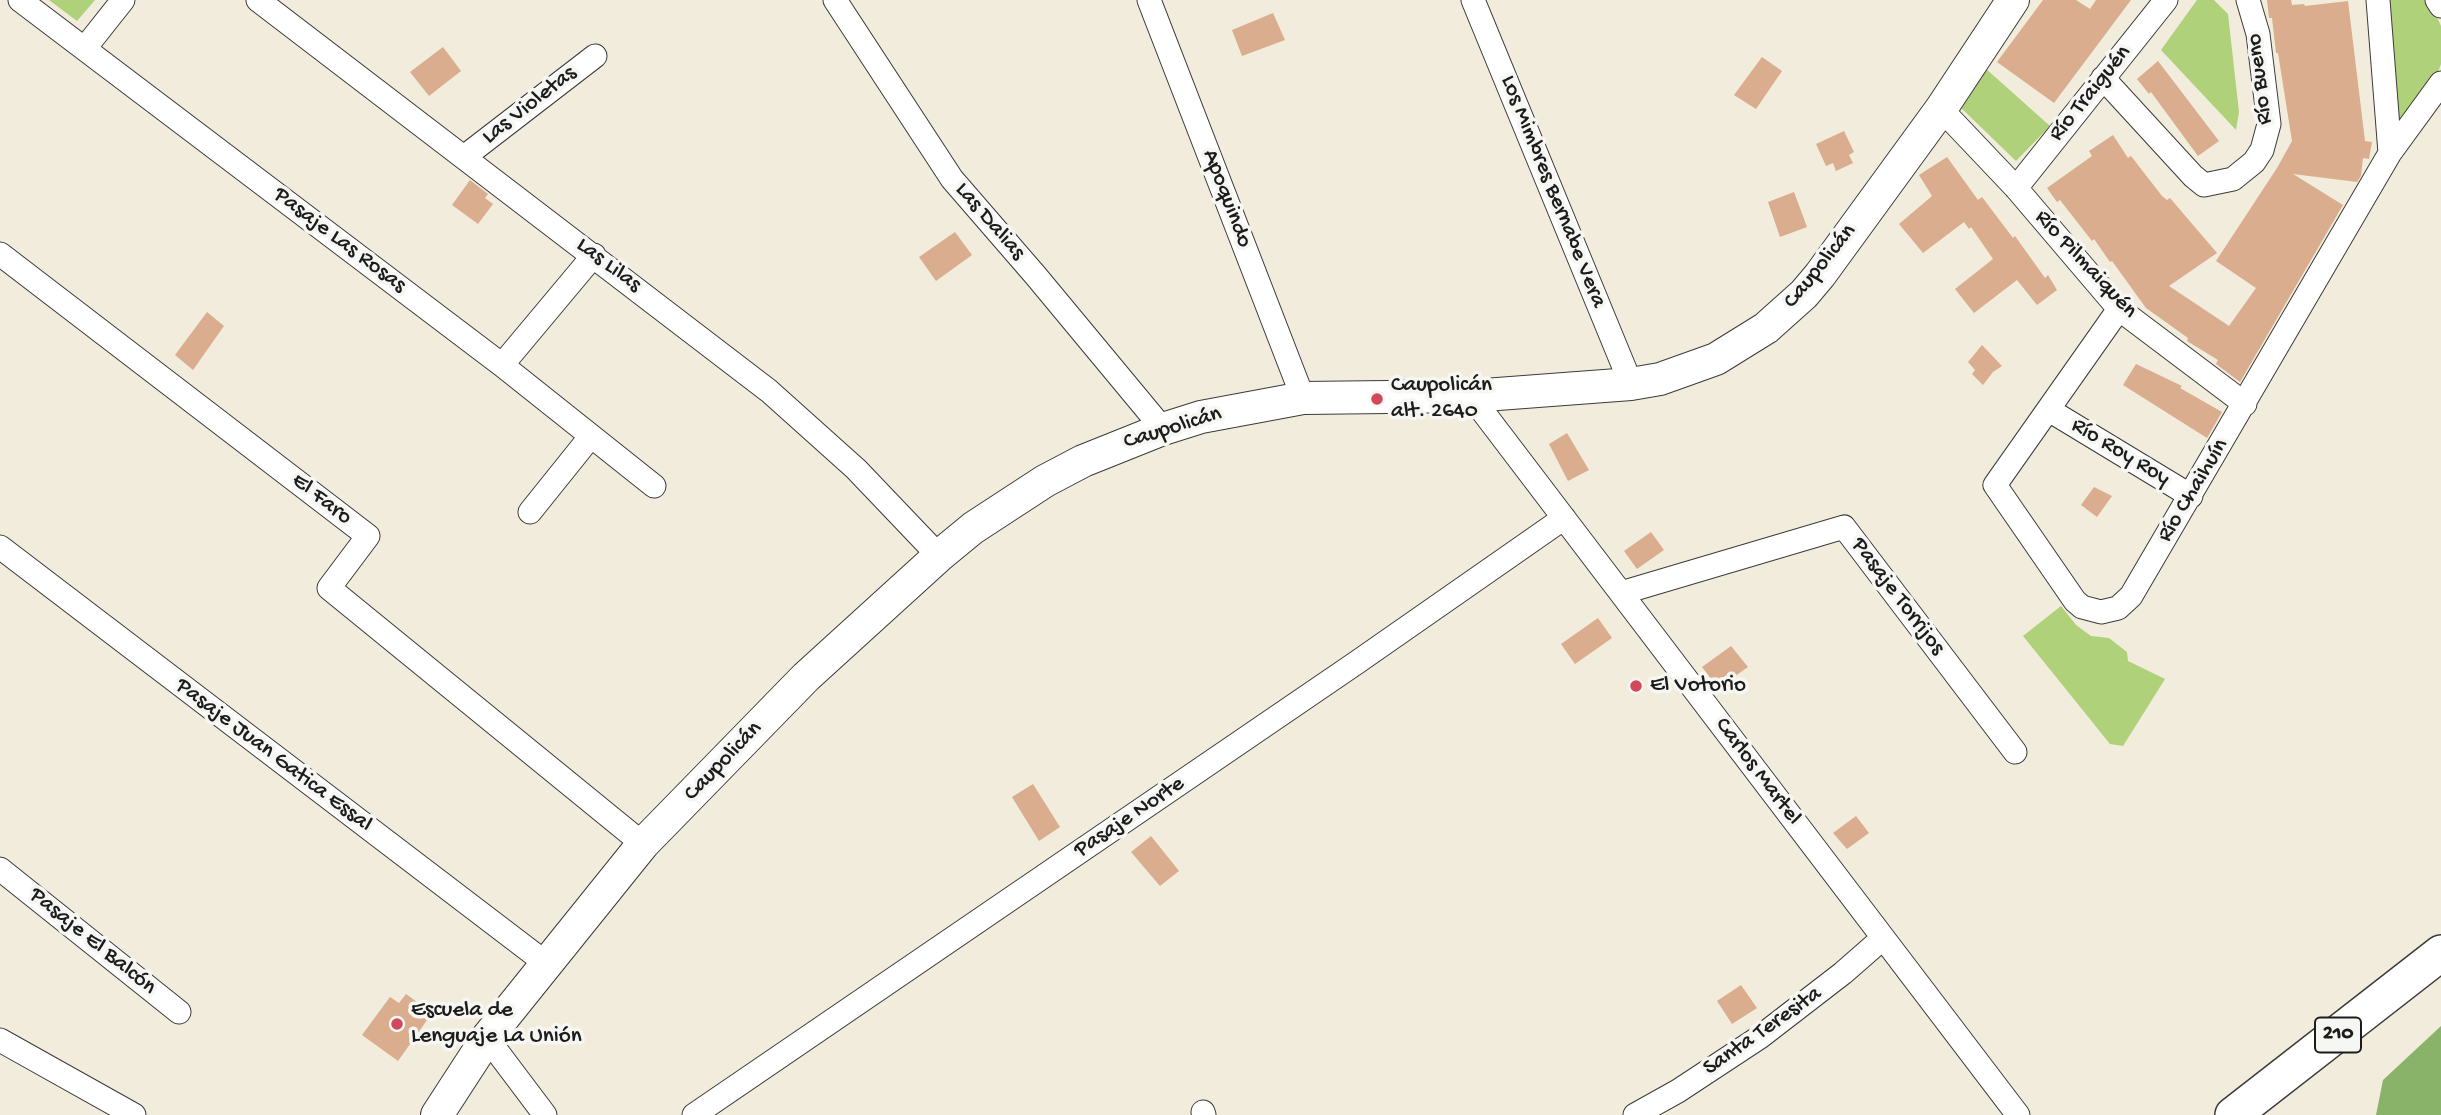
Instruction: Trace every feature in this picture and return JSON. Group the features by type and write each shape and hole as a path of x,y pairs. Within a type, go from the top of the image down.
{"main road":[{"name":"210","path":"2233,1115 2441,953"}],"street":[{"name":"Pasaje Las Rosas","path":"20,0 502,365 654,485"},
{"path":"85,48 123,0"},
{"name":"Las Lilas","path":"258,0 724,355 856,469 939,556"},
{"name":"Las Dalias","path":"835,0 952,179 1037,276 1163,429"},
{"name":"Apoquindo","path":"1149,0 1303,398"},
{"name":"Los Mimbres Bernabe Vera","path":"1473,0 1632,384"},
{"name":"Caupolicán","path":"437,1115 487,1038 643,844 806,677 973,528 1045,481 1093,457 1163,429 1241,408 1303,398 1471,396 1632,384 1689,370 1716,359 1750,339 1786,312 1820,275 1941,109 2014,0"},
{"name":"Río Traiguén","path":"2015,188 2166,0"},
{"name":"Río Bueno","path":"2103,78 2204,185 2233,179 2254,162 2262,150 2269,124 2258,34 2248,0"},
{"path":"2378,0 2390,153"},
{"path":"2437,0 2441,6"},
{"name":"Las Violetas","path":"464,157 595,56"},
{"name":"Río Chaihuín","path":"2119,309 1995,485 2069,594 2082,607 2101,612 2110,611 2125,603 2192,496 2390,153 2441,83"},
{"name":"Río Pilmaiquén","path":"1941,109 2015,188 2119,309 2245,404"},
{"name":"El Faro","path":"0,254 368,536 329,588 643,844"},
{"path":"502,365 594,255"},
{"name":"Carlos Martel","path":"1471,396 2018,1115"},
{"name":"Río Roy Roy","path":"2049,410 2192,496"},
{"path":"530,512 591,436"},
{"name":"Pasaje Norte","path":"694,1115 1345,671 1564,518"},
{"name":"Pasaje Torrijos","path":"1621,593 1844,527 2015,752"},
{"name":"Pasaje Juan Gatica Essal","path":"0,547 547,964"},
{"name":"Pasaje El Balcón","path":"2,872 180,1012"},
{"name":"Santa Teresita","path":"1635,1115 1678,1091 1760,1037 1813,998 1883,938"},
{"path":"487,1038 545,1115"},
{"path":"0,1040 134,1115"}],"green space":[{"path":"49,0 95,0 77,21"},
{"path":"2197,0 2214,0 2228,14 2239,112 2236,130 2161,50"},
{"path":"2384,0 2429,0 2441,26 2441,64 2435,80 2394,137"},
{"path":"1985,68 2050,126 2016,161 1957,104"},
{"path":"2061,606 2076,625 2091,636 2109,638 2127,652 2128,661 2165,679 2123,746 2110,744 2023,636"},
{"path":"2441,1026 2441,1115 2376,1115 2383,1080"}],"building":[{"path":"2043,0 2076,0 2090,9 2096,0 2131,0 2054,103 1997,62"},
{"path":"2267,0 2291,0 2292,5 2305,6 2348,1 2365,141 2372,142 2369,159 2363,158 2361,176 2357,182 2293,174 2343,205 2240,382 2216,364 2218,360 2187,341 2188,338 2146,308 2094,239 2092,241 2060,200 2057,202 2047,188 2092,156 2089,151 2113,135 2128,158 2131,156 2162,196 2167,200 2170,198 2217,253 2169,286 2229,326 2256,288 2216,261 2292,141"},
{"path":"1273,13 1285,40 1242,56 1232,30"},
{"path":"443,47 461,71 429,96 410,72"},
{"path":"1762,57 1782,71 1756,109 1734,95"},
{"path":"2158,61 2219,141 2198,156 2151,92 2149,94 2137,79"},
{"path":"1844,131 1854,152 1849,155 1853,163 1836,171 1833,163 1826,166 1816,144"},
{"path":"1947,157 1978,200 1982,197 2013,238 2015,236 2045,278 2048,275 2057,290 2037,305 2017,280 1974,313 1955,289 1993,259 1971,227 1969,229 1964,222 1923,253 1899,224 1932,196 1919,175"},
{"path":"470,180 488,194 485,198 493,204 478,224 452,205"},
{"path":"1794,192 1807,227 1780,237 1768,202"},
{"path":"955,232 972,255 936,281 919,257"},
{"path":"207,312 224,326 193,370 175,355"},
{"path":"1982,345 2002,366 1993,372 1983,385 1972,374 1975,370 1968,362"},
{"path":"2136,364 2182,386 2180,388 2222,412 2207,438 2123,385"},
{"path":"1567,433 1589,470 1568,481 1549,444"},
{"path":"2094,487 2112,496 2097,517 2081,505"},
{"path":"1651,532 1664,550 1637,569 1624,551"},
{"path":"1598,618 1612,638 1575,664 1561,644"},
{"path":"1731,646 1748,667 1718,688 1702,667"},
{"path":"1033,784 1060,827 1039,841 1012,797"},
{"path":"1856,816 1869,833 1847,849 1833,833"},
{"path":"1151,836 1179,871 1160,886 1131,852"},
{"path":"1741,985 1757,1008 1732,1024 1717,1001"},
{"name":"Escuela de Lenguaje La Unión","path":"406,994 432,1013 398,1061 362,1035 390,997 399,1003"}],"place":[{"name":"Caupolicán alt. 2640","path":"1377,399"},
{"name":"El Votorio","path":"1636,686"},
{"name":"Escuela de Lenguaje La Unión","path":"397,1024"}]}
